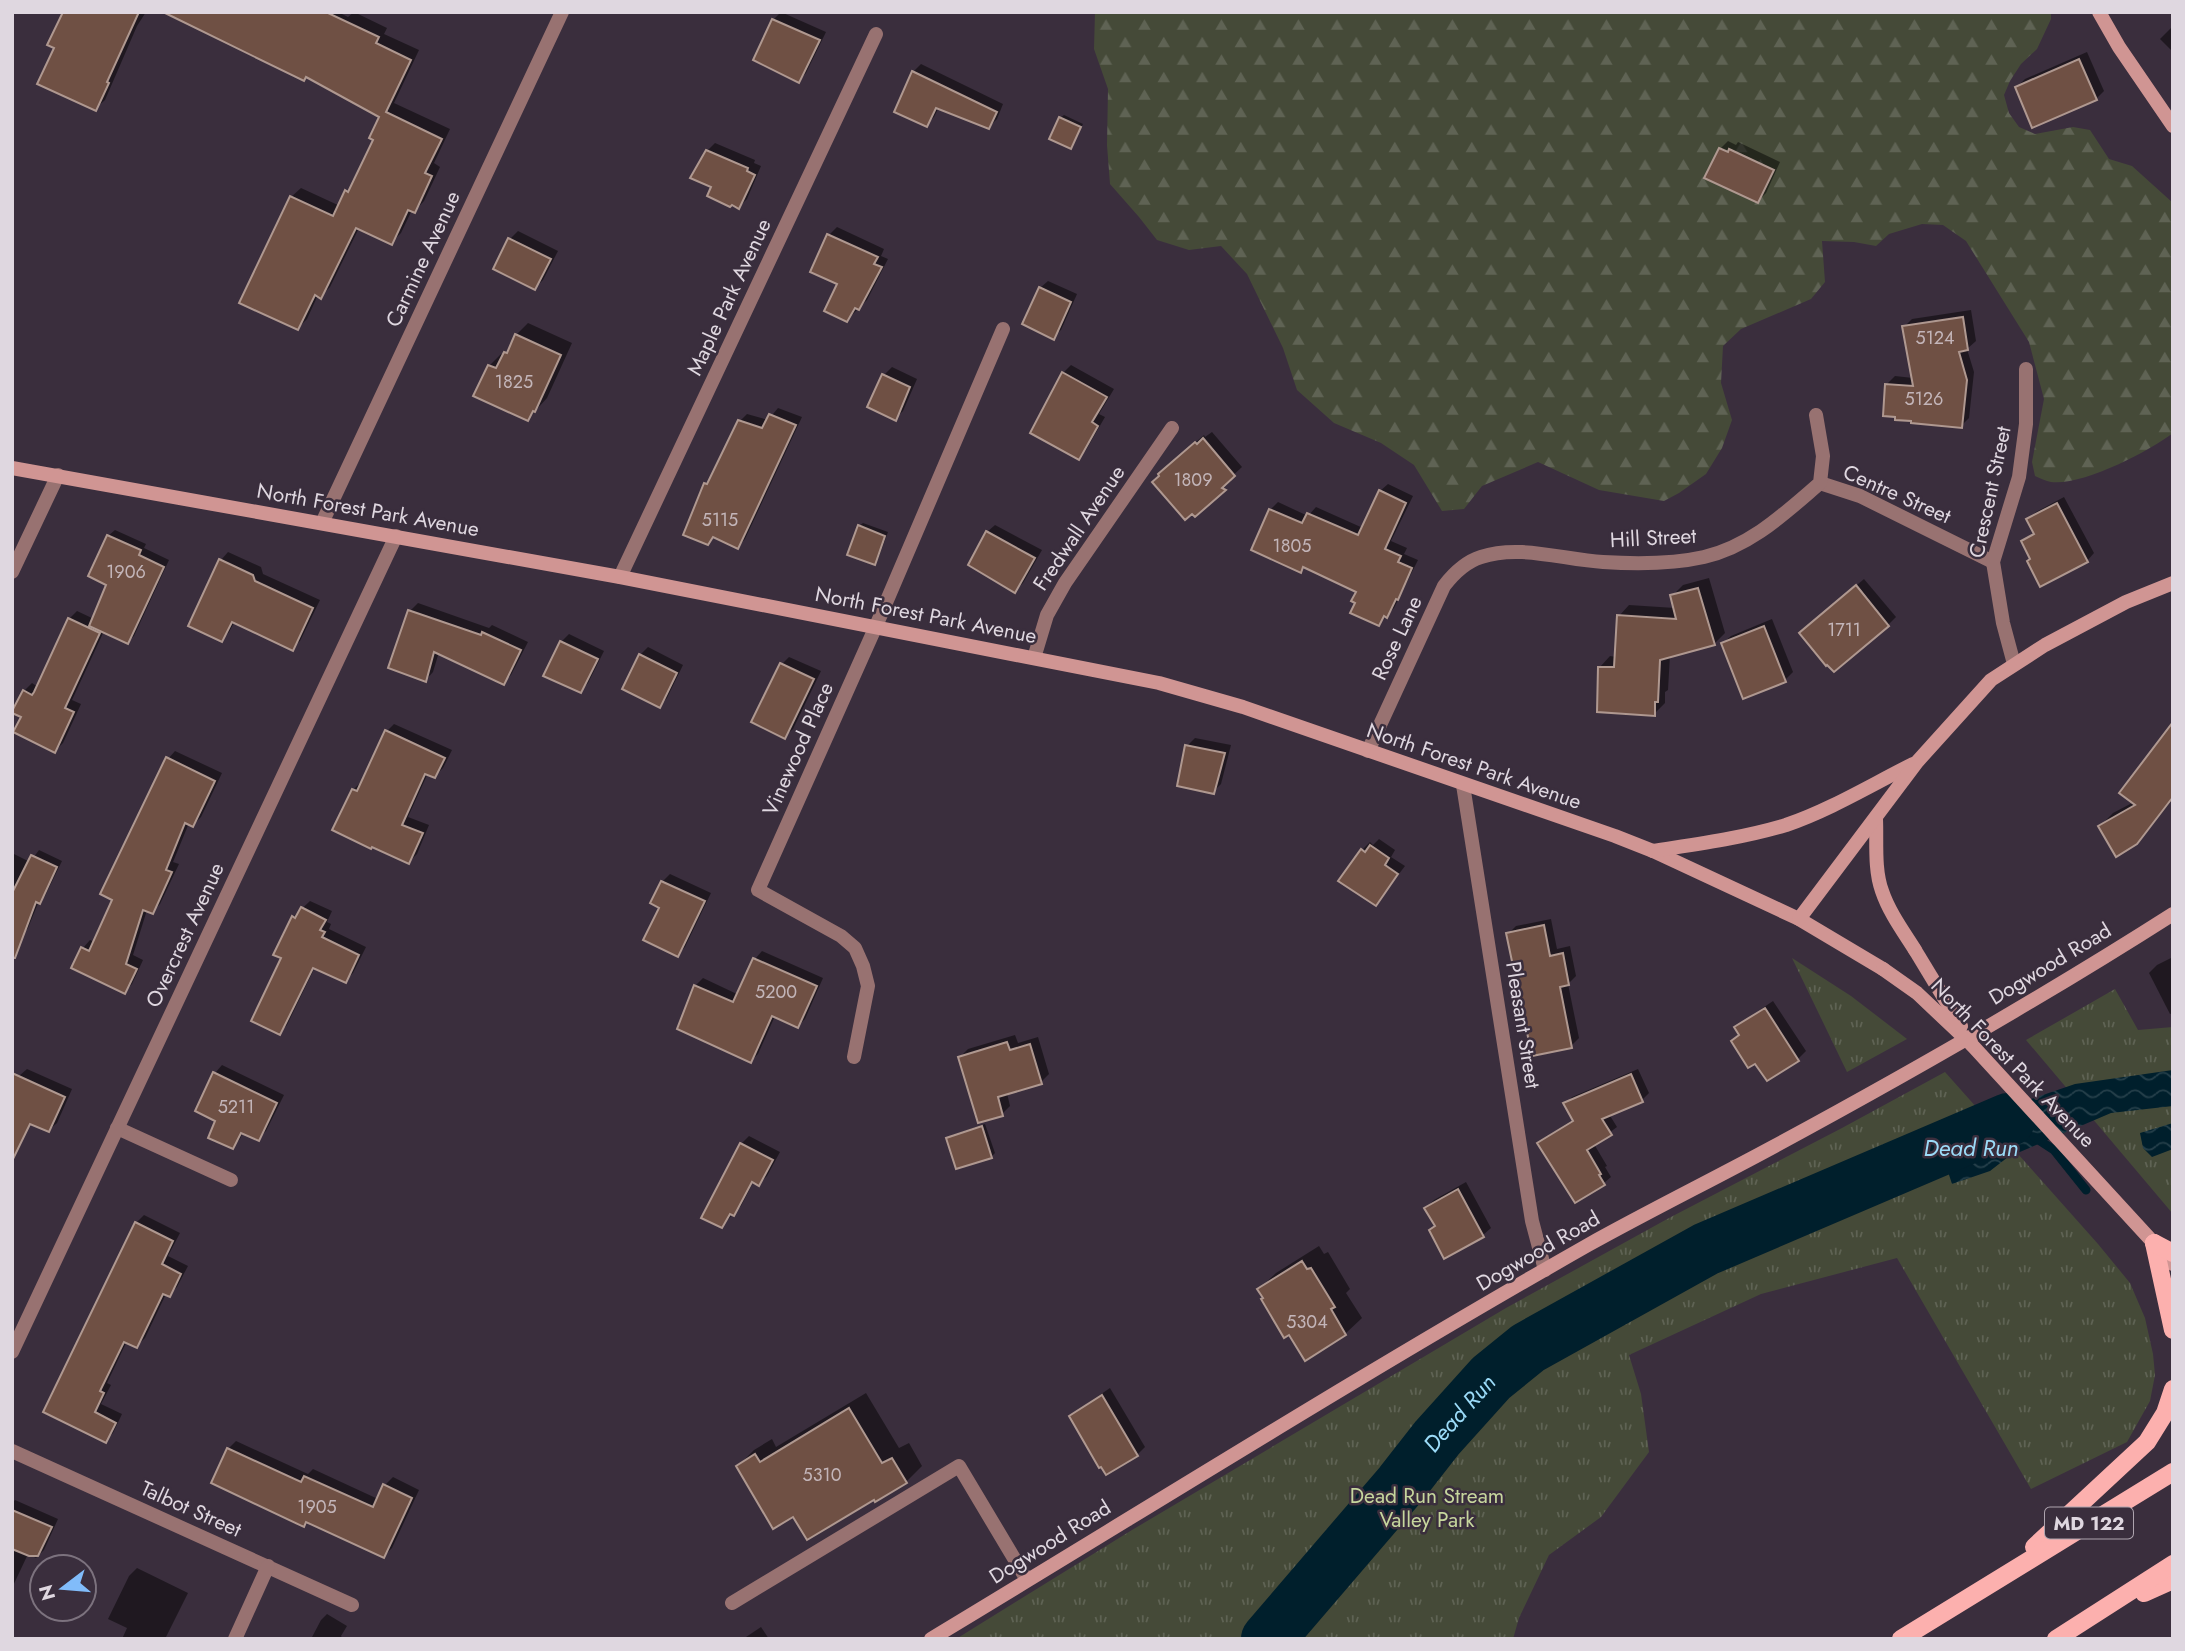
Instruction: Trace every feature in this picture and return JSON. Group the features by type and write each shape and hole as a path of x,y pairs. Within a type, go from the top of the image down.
{"main road":[{"path":"2099,12 2119,47 2173,126"},
{"name":"North Forest Park Avenue","path":"12,468 620,577 1104,671 1203,695 1615,836 1799,919 1883,969 1917,993 1972,1045 2173,1264"},
{"path":"1799,919 1917,762 1991,680 2045,645 2126,602 2173,583"},
{"path":"1653,851 1749,834 1786,824 1823,810 1917,762"},
{"path":"1876,819 1877,870 1889,909 1972,1045"},
{"name":"Dogwood Road","path":"931,1639 1206,1471 1545,1270 1896,1079 2173,914"},
{"path":"2154,1243 2173,1253"},
{"path":"2154,1243 2173,1330"},
{"path":"2005,1574 2147,1442 2165,1413 2173,1389"},
{"name":"MD 122","path":"1900,1639 2173,1472"},
{"path":"2056,1639 2173,1564"},
{"path":"2105,1609 2173,1580"}],"street":[{"name":"Carmine Avenue","path":"322,523 562,12"},
{"name":"Maple Park Avenue","path":"620,577 876,34"},
{"name":"Vinewood Place","path":"853,1057 868,986 855,948 841,936 758,890 876,626 1003,329"},
{"name":"Crescent Street","path":"2014,664 2003,623 1993,562 2019,477 2026,424 2026,369"},
{"path":"1816,415 1823,456 1820,483"},
{"name":"Fredwall Avenue","path":"1034,658 1047,615 1065,583 1172,428"},
{"path":"12,572 58,475"},
{"name":"Centre Street","path":"1820,483 1860,496 1993,562"},
{"name":"Hill Street","path":"1481,557 1516,552 1604,562 1667,562 1704,557 1765,531 1820,483"},
{"name":"Overcrest Avenue","path":"12,1352 396,536"},
{"name":"Rose Lane","path":"1368,751 1444,586 1457,570 1481,557"},
{"name":"Pleasant Street","path":"1463,785 1532,1221 1545,1270"},
{"path":"117,1128 231,1180"},
{"name":"Talbot Street","path":"12,1451 352,1605"},
{"path":"732,1603 959,1466 1027,1580"},
{"path":"235,1639 268,1566"}],"green space":[{"path":"1095,12 2051,12 2051,19 2037,49 2021,64 2004,95 2009,113 2019,127 2035,134 2073,127 2090,130 2109,159 2132,166 2173,203 2173,433 2132,458 2080,479 2051,482 2035,476 2032,462 2044,399 2029,342 1966,241 1943,225 1922,224 1889,234 1876,246 1822,241 1825,282 1811,299 1741,329 1723,346 1721,383 1732,420 1722,448 1706,474 1679,493 1664,501 1599,490 1538,462 1482,486 1464,509 1442,511 1414,465 1381,443 1334,423 1297,390 1283,348 1247,274 1221,246 1189,250 1157,240 1110,184 1107,145 1108,89 1094,49"},
{"path":"1792,958 1851,996 1907,1039 1847,1072"},
{"path":"2115,989 2138,1030 2173,1027 2173,1214 2026,1040"},
{"name":"Dead Run Stream Valley Park","path":"1945,1072 2130,1283 2145,1318 2155,1375 2150,1401 2127,1442 2031,1489 1897,1258 1761,1294 1629,1355 1641,1394 1649,1452 1601,1517 1549,1555 1519,1618 1513,1639 956,1639 1132,1530 1506,1308"}],"water":[{"name":"Dead Run","path":"2173,1070 2173,1106 2111,1113 2008,1157 1990,1171 1952,1184 1935,1132 2075,1084"},
{"path":"2173,1123 2173,1149 2152,1157 2143,1148 2140,1133"}],"building":[{"path":"63,12 139,12 96,111 37,84 54,48 47,45"},
{"path":"163,12 326,12 379,37 376,43 411,60 386,112 442,139 425,173 432,176 415,213 408,210 392,245 356,228 321,299 315,295 298,330 239,303 290,196 333,216 373,140 369,138 379,117 306,77 304,81"},
{"path":"772,19 820,40 799,83 753,60"},
{"path":"2079,59 2097,100 2032,128 2015,87"},
{"path":"912,71 997,112 989,129 936,108 927,127 894,112"},
{"path":"1059,117 1081,127 1071,149 1049,139"},
{"path":"1719,148 1728,152 1729,149 1774,170 1758,203 1704,178"},
{"path":"706,150 748,168 747,171 755,175 739,209 707,196 711,187 690,178"},
{"path":"827,234 878,257 874,264 882,267 859,310 855,308 847,322 824,311 837,284 810,272"},
{"path":"508,238 551,259 535,290 493,269"},
{"path":"1039,287 1071,302 1054,340 1022,324"},
{"path":"1963,317 1968,350 1959,352 1967,380 1962,428 1911,423 1883,416 1885,384 1913,386 1902,326"},
{"path":"515,334 561,355 535,412 533,411 528,421 473,396 488,365 496,368 504,352 507,353"},
{"path":"1062,372 1107,397 1092,422 1098,426 1079,460 1030,433"},
{"path":"882,374 910,387 896,421 867,407"},
{"path":"769,414 796,425 738,549 713,537 708,545 683,535 704,483 707,484 738,420 762,428"},
{"path":"1203,438 1235,476 1222,488 1226,490 1195,517 1192,514 1185,520 1152,482 1195,442 1197,444"},
{"path":"1379,490 1406,503 1385,549 1401,556 1398,562 1412,568 1398,600 1396,599 1387,618 1384,616 1379,626 1350,613 1355,603 1351,601 1356,592 1303,567 1301,573 1251,550 1269,509 1302,523 1307,513 1358,535"},
{"path":"2057,503 2088,562 2040,587 2021,541 2034,534 2026,519"},
{"path":"858,525 885,536 875,565 847,555"},
{"path":"986,531 1035,558 1015,593 968,565"},
{"path":"107,535 141,550 139,555 164,567 128,644 89,626 106,585 88,576"},
{"path":"219,559 253,575 255,581 313,608 293,651 232,622 222,642 188,626"},
{"path":"1856,585 1889,626 1834,672 1799,633"},
{"path":"1698,588 1715,645 1660,660 1655,716 1597,712 1598,667 1614,667 1617,615 1676,619 1670,595"},
{"path":"408,610 481,635 482,632 521,650 504,685 434,652 426,682 388,668"},
{"path":"68,618 100,633 65,708 74,712 55,753 13,732 21,717 12,711 23,690 32,695 34,692"},
{"path":"1764,626 1786,682 1743,699 1721,643"},
{"path":"560,641 598,659 581,693 543,676"},
{"path":"639,654 677,673 660,708 622,689"},
{"path":"780,663 814,679 785,739 751,722"},
{"path":"2173,722 2173,797 2137,844 2116,857 2098,826 2135,805 2119,793"},
{"path":"385,730 445,758 435,778 425,774 402,825 423,833 409,864 332,830 352,789 357,791"},
{"path":"1185,745 1225,753 1214,794 1177,786"},
{"path":"166,757 215,781 193,827 185,823 166,870 172,872 153,914 143,910 126,964 137,969 125,994 71,968 81,947 89,951 112,900 100,894"},
{"path":"1370,845 1389,858 1385,865 1398,874 1376,906 1338,881 1361,849 1365,852"},
{"path":"31,855 57,867 40,904 36,902 15,958 12,958 12,893"},
{"path":"661,881 705,901 678,957 643,940 659,908 650,903"},
{"path":"301,907 326,920 320,930 325,932 322,937 359,955 346,983 313,968 280,1035 251,1021 281,958 273,955 292,916 295,918"},
{"path":"1544,925 1550,956 1563,953 1569,985 1560,987 1572,1048 1532,1056 1506,933"},
{"path":"753,958 817,986 798,1028 772,1016 751,1063 677,1029 694,985 733,1002"},
{"path":"1765,1008 1799,1061 1767,1081 1755,1064 1748,1068 1731,1041 1739,1035 1734,1027"},
{"path":"1007,1042 1010,1050 1030,1044 1042,1084 998,1097 1003,1116 978,1123 958,1057"},
{"path":"213,1072 277,1103 259,1141 241,1133 233,1149 208,1138 215,1121 195,1111"},
{"path":"12,1073 65,1097 49,1132 30,1124 12,1161"},
{"path":"1631,1074 1643,1102 1602,1119 1612,1135 1587,1150 1605,1185 1575,1203 1537,1143 1573,1121 1563,1103"},
{"path":"982,1126 992,1158 956,1169 946,1138"},
{"path":"740,1143 773,1160 759,1186 752,1182 734,1216 730,1214 722,1228 701,1218"},
{"path":"1458,1189 1484,1237 1444,1259 1429,1230 1435,1226 1424,1208"},
{"path":"135,1222 173,1241 162,1264 181,1274 170,1297 163,1294 137,1348 124,1342 100,1391 104,1393 95,1412 116,1423 106,1443 43,1412"},
{"path":"1302,1261 1307,1269 1311,1268 1335,1307 1331,1309 1346,1335 1305,1361 1289,1335 1284,1338 1257,1289"},
{"path":"1102,1395 1138,1456 1106,1475 1101,1467 1099,1468 1069,1416"},
{"path":"849,1408 882,1463 892,1458 907,1483 807,1540 793,1517 773,1529 736,1466 755,1454 760,1462"},
{"path":"227,1448 301,1482 304,1476 373,1507 383,1484 412,1498 384,1558 306,1522 304,1527 211,1483"},
{"path":"12,1510 52,1527 39,1553 28,1553 28,1556 12,1549"}],"waterway":[{"name":"Dead Run","path":"1268,1639 1437,1438 1491,1378 1528,1348 1706,1249 2008,1120"},
{"path":"2034,1137 2054,1150 2086,1190"}]}
